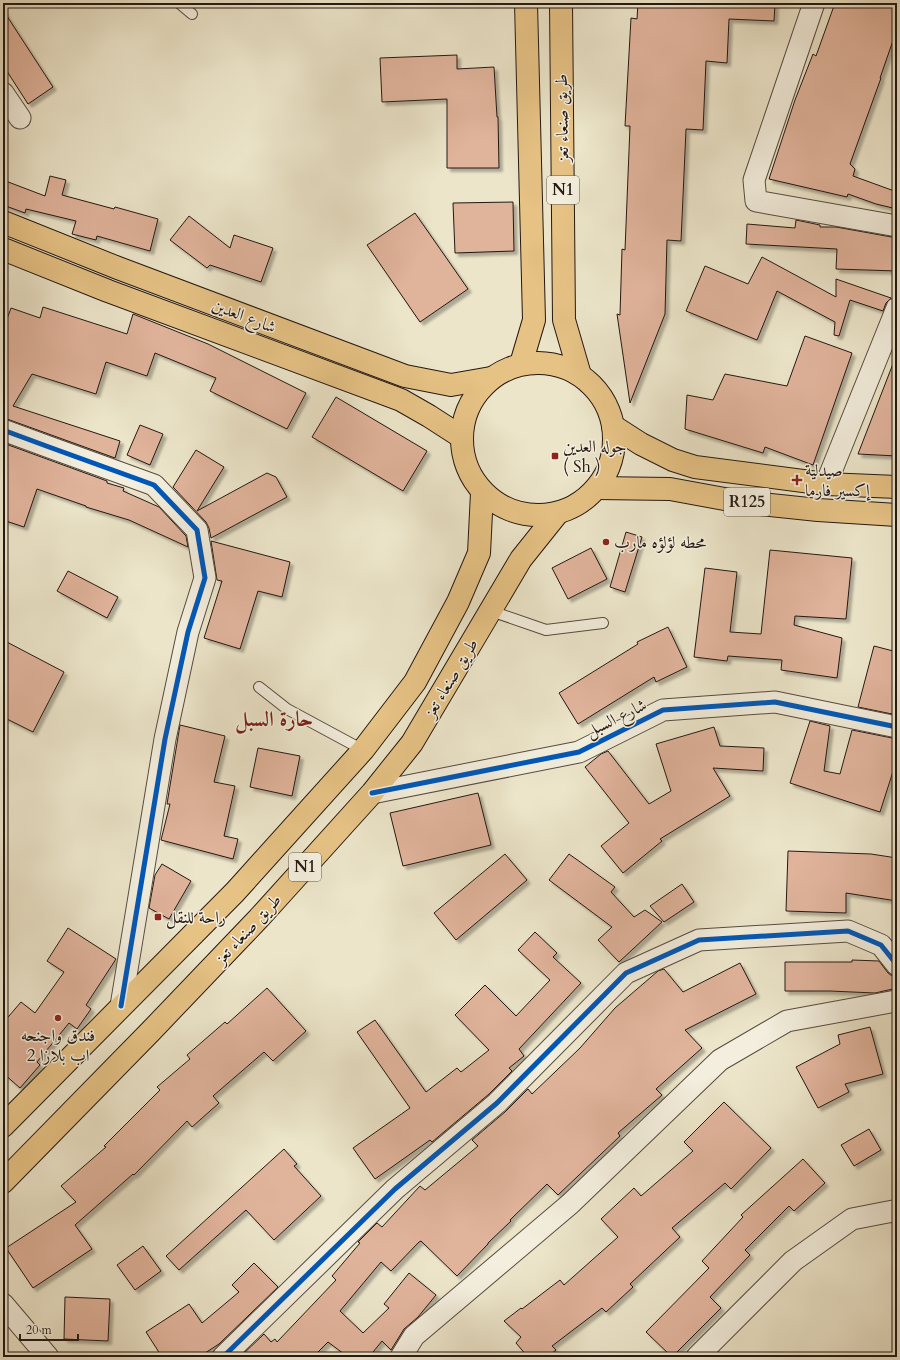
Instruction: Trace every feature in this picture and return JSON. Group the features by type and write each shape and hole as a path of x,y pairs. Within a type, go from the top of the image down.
{"main road":[{"name":"طريق صنعاء تعز","path":"521,364 534,320 526,3"},
{"name":"طريق صنعاء تعز","path":"561,3 564,320 580,375"},
{"name":"شارع العدين","path":"3,222 125,271 405,376 451,385 491,378"},
{"name":"شارع العدين","path":"3,249 108,291 401,400 460,436"},
{"path":"541,362 561,366 580,375 596,389 607,406 613,426 614,448 608,469 597,488 579,504 557,514 533,516 506,509 482,493 470,476 462,457 460,436 469,404 491,378 521,364 541,362"},
{"name":"R125","path":"613,426 641,444 673,460 695,467 826,484 897,487"},
{"name":"R125","path":"597,488 670,489 741,502 818,510 897,515"},
{"name":"طريق صنعاء تعز","path":"3,1126 235,892 363,750 415,682 458,602 479,552 482,493"},
{"name":"طريق صنعاء تعز","path":"3,1182 259,918 372,793 412,743 521,560 557,514"}],"street":[{"path":"814,3 754,180 756,201 897,226"},
{"path":"3,94 20,118"},
{"path":"826,484 897,308"},
{"path":"3,430 154,484 198,530 205,578 188,632 165,739 122,1006"},
{"name":"شارع السبل","path":"372,793 579,752 663,710 775,702 897,727"},
{"path":"223,1357 395,1189 497,1103 626,973 699,940 848,931 881,946 897,965"},
{"path":"401,1357 414,1336 570,1204 720,1060 787,1021 897,1000"},
{"path":"697,1357 794,1261 852,1219 893,1211 897,1213"},
{"path":"3,1304 48,1357"}],"lane":[{"path":"179,3 192,14"},
{"path":"491,611 546,630 604,623"},
{"path":"259,687 287,709 363,750"}],"building":[{"path":"638,3 775,3 774,21 729,19 727,63 706,61 703,130 686,129 681,241 667,240 665,314 630,403 617,314 620,315 622,249 625,250 630,126 625,126 631,18 637,19"},
{"path":"835,3 897,3 897,29 850,164 855,169 853,176 897,192 897,209 876,204 848,194 847,197 769,179 795,100 813,54 816,56"},
{"path":"3,10 53,87 28,104 3,65"},
{"path":"457,55 457,69 494,67 498,117 499,168 447,168 447,99 382,102 380,58"},
{"path":"50,176 66,180 62,195 114,209 115,207 158,219 150,251 97,236 96,240 72,234 76,221 26,209 25,213 3,205 3,180 45,196"},
{"path":"513,202 514,251 455,253 453,203"},
{"path":"415,213 468,289 420,322 367,245"},
{"path":"189,216 230,248 234,235 273,248 261,282 210,265 207,268 170,240"},
{"path":"796,220 820,225 820,227 836,227 897,238 897,271 836,269 837,249 746,244 747,224 795,228"},
{"path":"762,257 836,297 836,279 891,298 886,303 883,311 850,300 839,336 834,335 835,322 777,291 757,340 686,311 705,266 748,284"},
{"path":"43,307 127,334 133,314 208,344 306,393 287,429 210,391 216,378 155,353 147,376 106,362 96,394 32,374 13,406 120,441 115,458 3,418 3,330 11,308 40,318"},
{"path":"805,336 852,353 813,465 765,447 763,453 685,429 687,395 713,400 725,374 787,386"},
{"path":"896,356 897,456 858,454"},
{"path":"336,397 427,451 403,491 312,437"},
{"path":"140,425 163,434 150,465 127,455"},
{"path":"3,443 107,481 107,483 124,488 123,491 159,507 186,536 188,547 129,520 86,507 37,489 24,527 3,520"},
{"path":"196,450 224,467 197,511 267,473 276,477 287,497 211,538 206,522 173,487"},
{"path":"626,532 642,537 625,592 610,587"},
{"path":"211,541 290,562 282,597 258,591 240,649 204,638 222,581 217,580"},
{"path":"591,548 607,579 568,599 552,568"},
{"path":"770,550 852,558 846,619 795,616 794,625 842,638 837,678 781,670 782,660 728,656 727,661 694,657 705,568 737,572 730,632 761,634"},
{"path":"68,571 118,597 107,618 57,591"},
{"path":"668,627 687,667 656,682 654,677 578,724 559,693 638,644 637,642"},
{"path":"3,640 64,672 33,732 3,717"},
{"path":"874,646 897,652 897,715 858,707"},
{"path":"810,721 830,726 824,771 840,774 852,730 897,739 897,759 880,812 790,783"},
{"path":"180,725 225,736 214,782 235,786 224,836 238,839 233,859 161,840 170,804 167,804"},
{"path":"714,727 720,746 764,748 763,771 713,768 730,796 660,839 662,841 623,873 601,846 629,823 585,767 601,754 608,751 649,804 671,791 656,744"},
{"path":"258,748 300,756 292,796 250,787"},
{"path":"478,793 491,845 403,866 390,813"},
{"path":"788,851 871,854 897,858 897,901 846,893 846,913 786,911"},
{"path":"505,854 527,880 456,940 434,913"},
{"path":"569,854 615,887 611,892 634,917 645,910 662,922 619,962 598,940 612,927 549,880"},
{"path":"162,864 191,881 169,919 149,908 155,875"},
{"path":"682,884 694,902 664,922 650,906"},
{"path":"68,928 116,959 86,1005 91,1009 77,1029 69,1023 37,1062 40,1065 20,1088 3,1073 3,1023 21,1002 35,1013 64,972 47,961"},
{"path":"535,932 557,953 553,957 581,983 519,1049 524,1056 509,1068 512,1071 489,1094 432,1142 430,1140 375,1179 353,1148 410,1108 357,1032 375,1020 426,1092 457,1068 461,1072 489,1050 455,1015 485,985 516,1016 550,980 518,950"},
{"path":"852,960 879,961 888,973 897,977 897,988 875,993 785,991 785,962 852,962"},
{"path":"740,963 756,994 685,1030 702,1048 656,1089 662,1095 618,1133 620,1136 558,1195 547,1184 510,1220 511,1221 457,1276 421,1241 391,1271 381,1262 340,1311 363,1333 389,1308 384,1304 409,1273 436,1295 418,1317 404,1329 391,1350 382,1341 369,1357 348,1357 328,1342 313,1357 240,1357 264,1334 271,1342 275,1339 277,1342 336,1280 332,1276 360,1243 358,1242 377,1223 382,1227 420,1186 425,1190 478,1146 472,1140 505,1112 528,1089 532,1094 580,1048 615,1008 658,971 664,969 683,992"},
{"path":"267,988 306,1031 273,1061 264,1052 213,1096 219,1103 192,1127 187,1121 134,1175 133,1174 75,1225 92,1249 33,1288 6,1248 76,1202 61,1186 106,1147 104,1146 160,1090 157,1087 190,1059 187,1055 225,1022 227,1024"},
{"path":"870,1027 883,1074 845,1084 849,1092 818,1108 796,1067 840,1044 838,1035"},
{"path":"724,1102 771,1148 731,1189 725,1183 672,1228 680,1237 630,1284 633,1287 606,1312 602,1308 552,1346 556,1350 547,1357 528,1357 516,1343 521,1337 504,1321 560,1280 564,1285 618,1237 601,1219 634,1188 641,1196 693,1151 684,1142"},
{"path":"869,1129 881,1150 854,1166 841,1145"},
{"path":"284,1149 297,1164 294,1166 321,1196 274,1240 246,1210 179,1270 166,1256"},
{"path":"803,1159 825,1183 794,1211 789,1206 745,1250 750,1255 710,1297 721,1308 672,1357 646,1332 709,1268 702,1261 743,1217 741,1215"},
{"path":"143,1246 161,1271 135,1290 117,1265"},
{"path":"254,1263 278,1287 219,1344 199,1357 162,1357 146,1332 189,1304 202,1323 239,1292 232,1285"},
{"path":"65,1297 110,1299 108,1341 64,1339"}],"cycle path":[{"path":"3,430 154,485 197,530 205,578 188,632 165,739 121,1006"},
{"path":"372,793 579,752 663,710 775,702 897,727"},
{"path":"223,1357 395,1189 497,1103 626,973 699,940 848,931 881,945 897,965"}],"place":[{"name":"جوله العدين ( Sh )","path":"555,456"},
{"name":"صيدلية إكسير فارما","path":"797,480"},
{"name":"محطه لؤلؤه مارب","path":"606,542"},
{"name":"راحة للنقل","path":"158,917"},
{"name":"فندق واجنحه اب بلازا 2","path":"58,1018"}],"district":[{"name":"حارة السبل","path":"274,719"}]}
